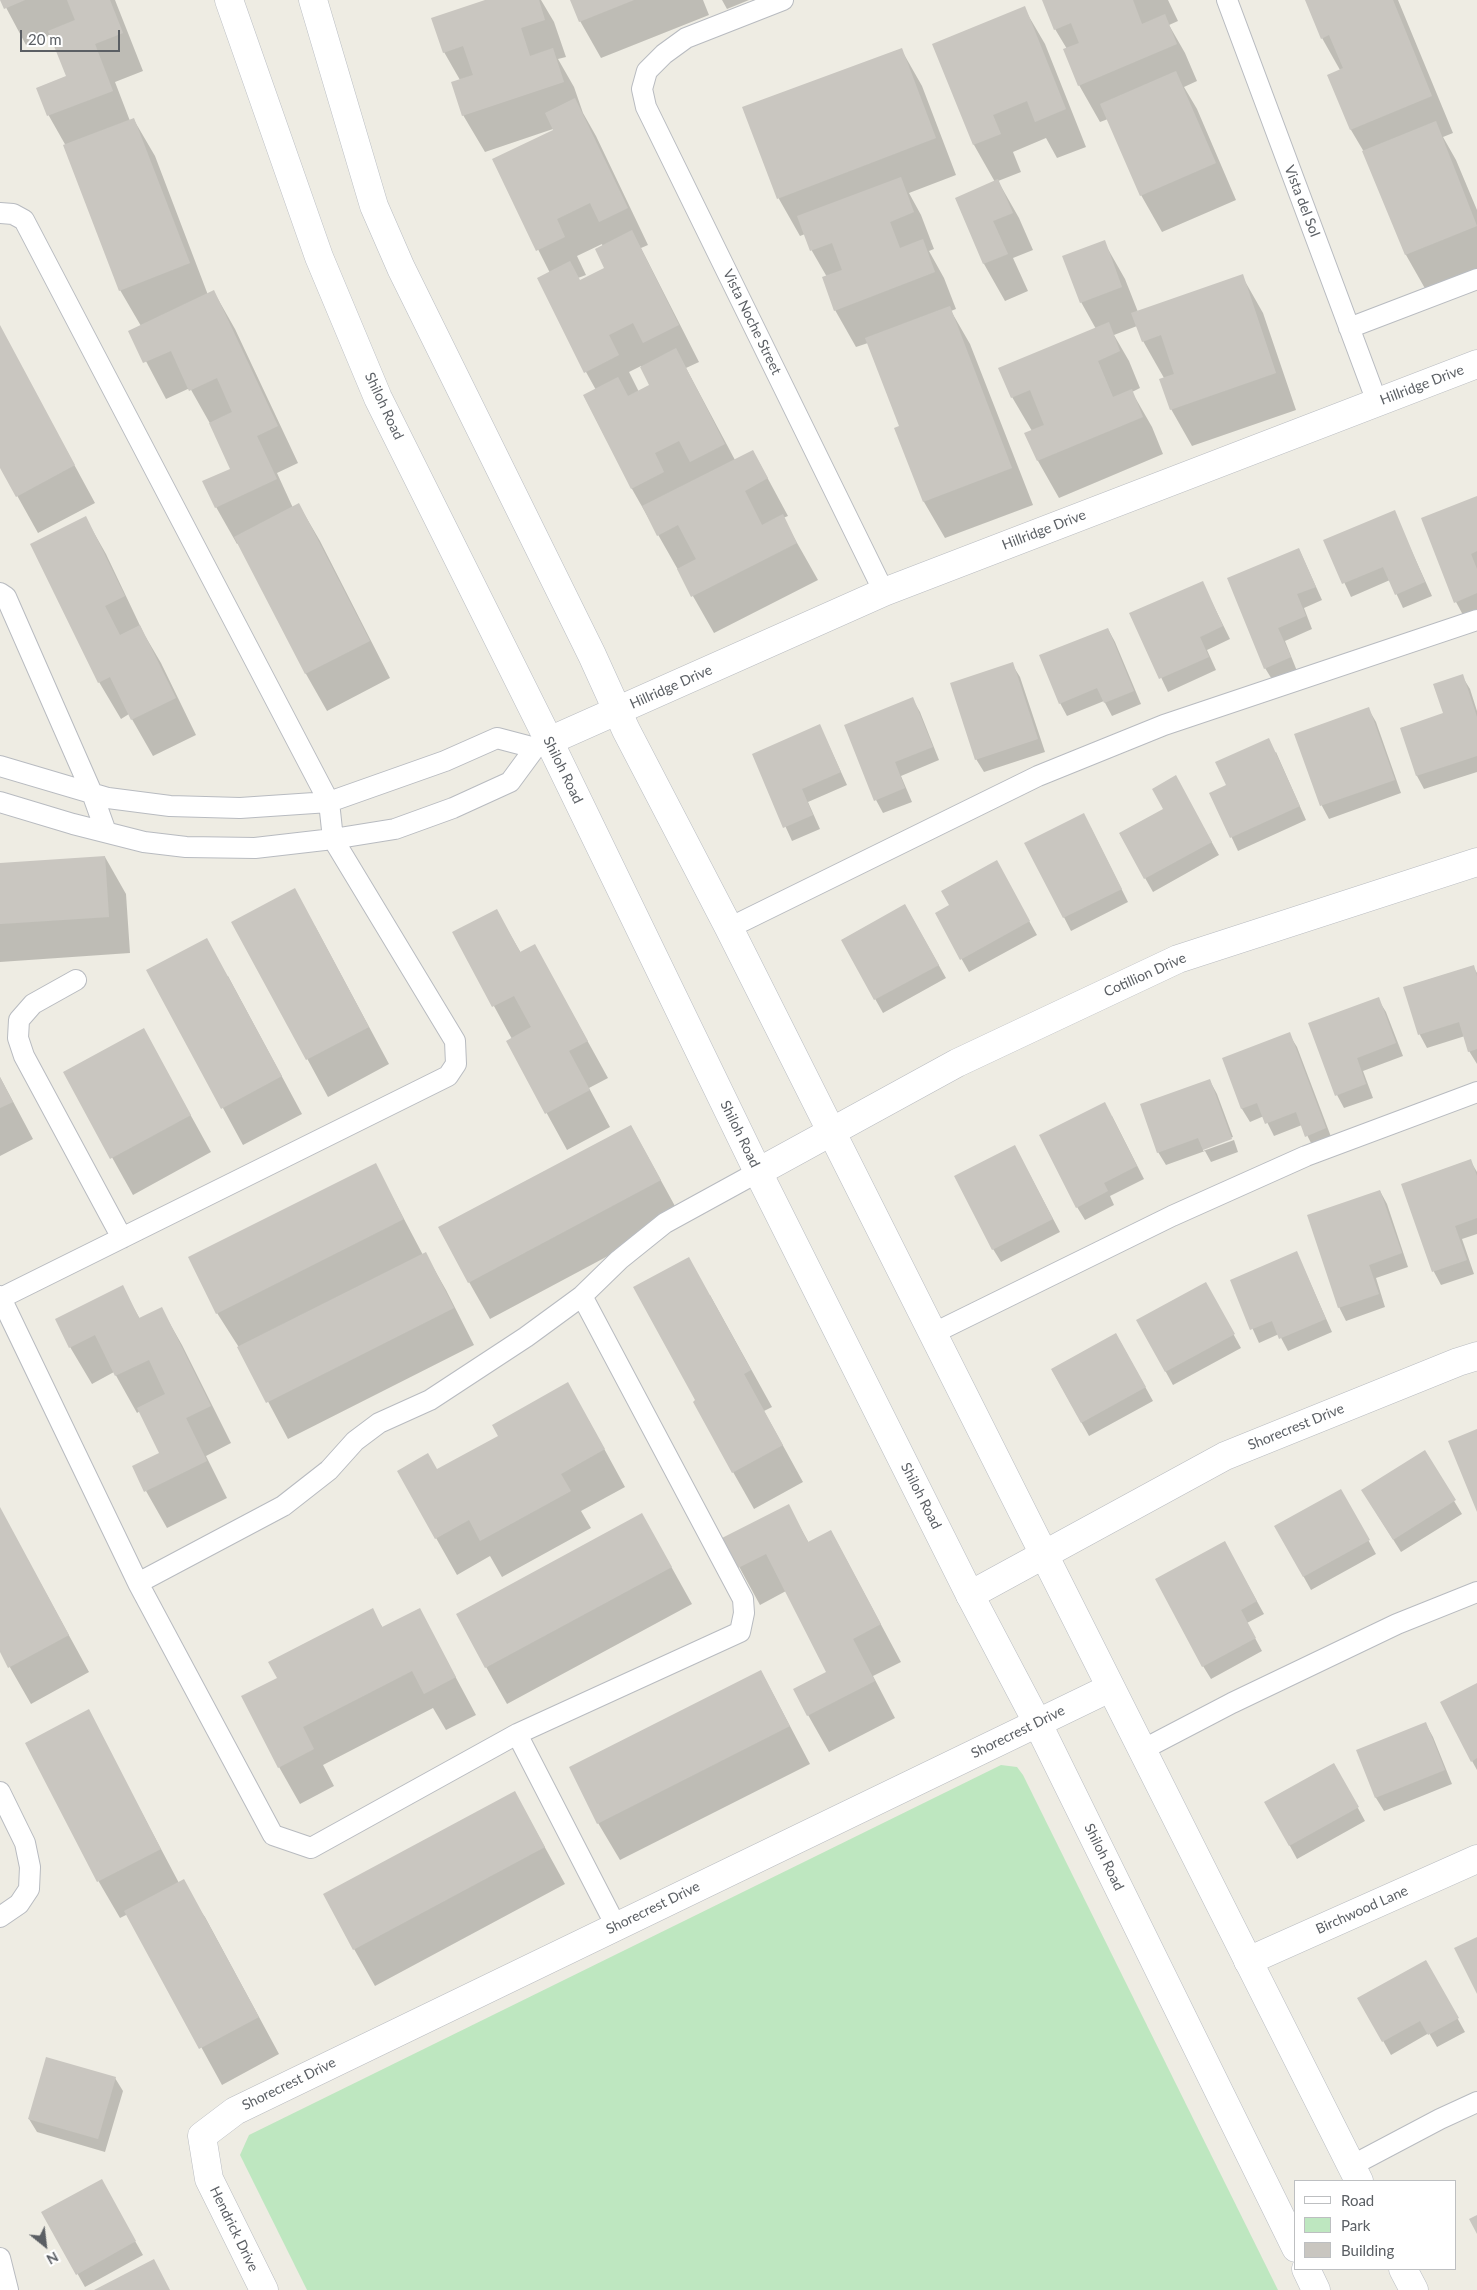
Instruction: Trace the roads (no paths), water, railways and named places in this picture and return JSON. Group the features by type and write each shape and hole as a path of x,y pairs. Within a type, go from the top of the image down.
{"main road":[{"name":"Shiloh Road","path":"229,0 319,258 378,398 542,744 970,1595 1037,1722 1294,2244"},
{"path":"313,0 374,206 401,268 618,711 1355,2173"},
{"name":"Hillridge Drive","path":"542,744 884,592 1477,364"},
{"name":"Cotillion Drive","path":"758,1172 957,1063 1178,959 1477,862"},
{"name":"Shorecrest Drive","path":"970,1595 1225,1456 1477,1356"},
{"name":"Shorecrest Drive","path":"202,2136 235,2111 1110,1688"},
{"name":"Birchwood Lane","path":"1248,1961 1477,1859"},
{"name":"Hendrick Drive","path":"202,2136 209,2179 264,2290"},
{"path":"1306,2270 1316,2290"},
{"path":"1404,2270 1414,2290"}],"lane":[{"name":"Vista Noche Street","path":"782,0 686,38 664,54 648,70 642,89 646,107 884,592"},
{"name":"Vista del Sol","path":"1226,0 1377,402"},
{"path":"0,213 13,214 24,220 329,802 333,839 456,1041 456,1064 448,1076 1,1296 138,1583 273,1835 311,1848 517,1734 740,1632 744,1613 743,1599 582,1296"},
{"path":"1350,328 1477,279"},
{"path":"0,593 6,597 92,793 106,832"},
{"path":"729,928 1038,776 1164,725 1477,620"},
{"path":"0,766 108,798 170,806 240,808 329,802 445,761 498,738 542,744"},
{"path":"0,802 144,842 186,847 255,848 333,839 395,829 452,808 510,782 542,744"},
{"path":"76,980 33,1004 19,1020 18,1038 24,1056 122,1238"},
{"path":"932,1334 1172,1216 1306,1156 1477,1092"},
{"path":"138,1583 283,1506 329,1470 355,1441 379,1423 430,1400 526,1337 582,1296 619,1260 665,1222 758,1172"},
{"path":"1142,1750 1232,1703 1397,1624 1477,1592"},
{"path":"517,1734 616,1926"},
{"path":"0,1792 25,1843 30,1867 29,1889 19,1904 0,1917"},
{"path":"1355,2173 1440,2119 1477,2102"},
{"path":"0,2258 8,2290"}]}
